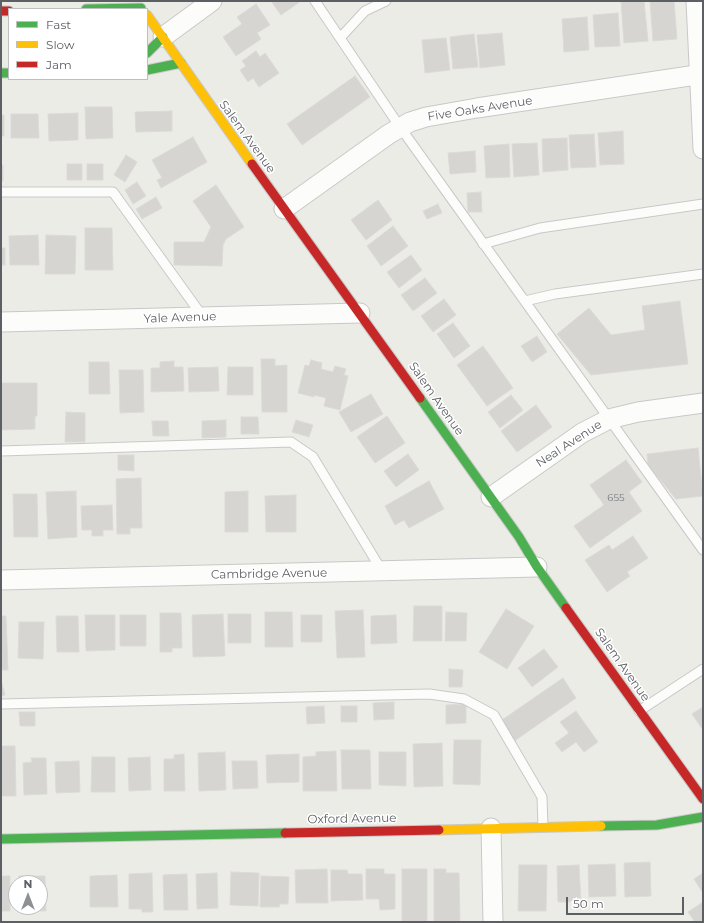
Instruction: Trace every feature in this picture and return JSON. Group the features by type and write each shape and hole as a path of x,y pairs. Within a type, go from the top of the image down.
{"main road":[{"path":"104,8 140,6"},
{"name":"Salem Avenue","path":"148,16 519,537 537,567 703,799"},
{"path":"148,52 163,37"},
{"path":"148,70 181,63"},
{"name":"Oxford Avenue","path":"1,839 657,825 703,817"}],"street":[{"path":"163,37 212,1"},
{"path":"696,1 701,74 703,149"},
{"name":"Five Oaks Avenue","path":"284,209 389,134 410,122 426,117 462,111 701,74"},
{"name":"Yale Avenue","path":"1,322 360,313"},
{"name":"Neal Avenue","path":"491,498 582,433 609,419 638,412 703,403"},
{"name":"Cambridge Avenue","path":"1,580 537,567"},
{"path":"491,828 493,922"}],"lane":[{"path":"315,1 400,127 703,550"},
{"path":"340,38 365,11 386,1"},
{"path":"1,192 113,192 203,317"},
{"path":"484,244 540,228 703,204"},
{"path":"525,302 555,294 703,274"},
{"path":"1,451 291,442 312,457 382,571"},
{"path":"639,711 703,669"},
{"path":"1,704 430,694 464,699 494,715 542,797 543,827"}],"building":[{"path":"271,1 301,1 281,15"},
{"path":"621,1 644,1 648,41 624,43"},
{"path":"650,1 674,1 677,39 653,41"},
{"path":"256,4 270,25 257,33 261,39 236,56 223,37 242,24 237,17"},
{"path":"618,13 620,46 595,47 593,15"},
{"path":"587,17 589,50 564,52 562,19"},
{"path":"502,33 505,65 480,68 477,35"},
{"path":"474,34 478,67 453,69 450,37"},
{"path":"446,38 450,70 425,73 422,40"},
{"path":"256,51 260,57 265,53 279,73 259,87 253,78 248,82 240,70 246,66 242,61"},
{"path":"355,76 370,97 302,145 287,124"},
{"path":"85,107 112,107 113,138 86,139"},
{"path":"172,111 172,131 136,132 135,112"},
{"path":"78,113 78,140 49,141 48,114"},
{"path":"11,114 38,114 39,138 11,138"},
{"path":"1,115 4,115 4,136 1,136"},
{"path":"623,131 624,164 600,165 598,133"},
{"path":"594,134 596,167 571,168 569,135"},
{"path":"193,137 207,162 161,188 157,180 162,178 152,160"},
{"path":"567,138 568,170 543,172 542,139"},
{"path":"537,143 539,175 514,177 512,144"},
{"path":"509,144 510,177 486,178 484,146"},
{"path":"475,151 476,172 450,174 448,153"},
{"path":"126,155 137,162 125,182 114,175"},
{"path":"67,164 82,164 82,180 67,180"},
{"path":"87,164 103,164 103,180 87,180"},
{"path":"1,165 3,165 3,181 1,181"},
{"path":"137,182 146,196 133,204 125,190"},
{"path":"216,185 244,227 226,239 223,245 222,266 174,265 174,242 204,242 211,227 193,201"},
{"path":"481,192 482,212 468,212 467,193"},
{"path":"156,197 162,208 142,219 136,209"},
{"path":"378,200 392,220 366,240 351,220"},
{"path":"438,204 442,213 427,219 423,211"},
{"path":"393,226 408,246 381,266 367,246"},
{"path":"85,228 112,228 113,270 85,270"},
{"path":"38,235 39,265 10,265 9,236"},
{"path":"46,235 76,236 75,274 45,274"},
{"path":"1,248 5,248 5,265 1,265"},
{"path":"411,255 422,270 399,288 387,272"},
{"path":"425,278 437,293 413,311 401,295"},
{"path":"444,299 456,315 433,332 421,316"},
{"path":"680,301 688,364 591,375 557,334 589,308 611,335 645,330 642,306"},
{"path":"453,323 470,346 454,358 437,334"},
{"path":"537,336 547,352 532,362 521,346"},
{"path":"483,346 513,388 487,406 457,365"},
{"path":"261,359 275,359 275,366 287,365 287,412 262,412"},
{"path":"311,360 322,363 321,369 333,372 335,366 346,369 344,375 348,376 340,410 324,406 326,398 298,393 305,365 309,366"},
{"path":"174,361 174,367 183,367 184,391 151,392 151,368 160,368 160,362"},
{"path":"89,362 109,362 110,394 89,394"},
{"path":"218,367 219,391 189,392 188,368"},
{"path":"228,367 253,367 253,395 227,395"},
{"path":"119,370 143,370 144,412 120,413"},
{"path":"1,383 37,383 37,416 35,416 35,429 1,430"},
{"path":"371,394 383,414 351,432 339,412"},
{"path":"511,395 523,410 500,428 488,412"},
{"path":"536,405 552,427 517,452 501,431"},
{"path":"66,412 85,413 85,442 65,442"},
{"path":"387,416 405,443 375,463 357,437"},
{"path":"241,417 258,417 259,434 241,434"},
{"path":"226,420 226,437 202,438 202,421"},
{"path":"296,420 313,425 309,437 292,432"},
{"path":"152,421 168,421 169,436 153,436"},
{"path":"698,448 703,496 676,499 648,465 647,454"},
{"path":"408,454 419,470 396,487 384,471"},
{"path":"118,455 134,455 134,471 118,470"},
{"path":"626,460 642,482 629,492 642,511 590,548 574,526 604,505 590,485"},
{"path":"141,478 142,528 130,528 130,534 117,534 116,479"},
{"path":"429,481 444,509 409,528 404,520 395,525 385,506"},
{"path":"76,491 77,537 48,539 46,492"},
{"path":"248,491 248,532 225,532 225,492"},
{"path":"13,494 37,494 38,537 14,537"},
{"path":"296,495 296,532 266,532 265,496"},
{"path":"112,505 113,530 103,530 103,536 92,536 92,530 82,530 81,506"},
{"path":"633,536 648,558 627,572 630,576 607,592 585,560 609,545 612,550"},
{"path":"414,606 442,606 442,641 413,641"},
{"path":"506,609 534,626 507,669 479,652"},
{"path":"363,610 365,657 337,658 335,611"},
{"path":"265,612 292,612 293,647 265,647"},
{"path":"446,612 467,613 466,641 445,641"},
{"path":"160,613 181,613 182,648 172,648 172,652 160,652"},
{"path":"223,614 225,656 193,657 192,615"},
{"path":"228,614 251,614 251,643 228,643"},
{"path":"85,615 115,615 115,650 86,651"},
{"path":"120,615 146,615 146,646 120,646"},
{"path":"301,615 322,615 322,642 301,642"},
{"path":"396,615 397,643 371,644 371,616"},
{"path":"1,616 6,616 8,670 1,670"},
{"path":"56,616 78,616 79,652 57,652"},
{"path":"19,622 44,622 43,659 18,658"},
{"path":"544,649 558,667 532,687 518,668"},
{"path":"449,669 463,670 462,687 449,687"},
{"path":"563,678 576,698 513,742 499,722"},
{"path":"1,680 5,695 1,696"},
{"path":"394,702 394,719 374,720 373,703"},
{"path":"466,704 466,723 446,724 446,705"},
{"path":"324,706 325,723 307,724 306,707"},
{"path":"341,706 357,706 357,722 341,722"},
{"path":"703,707 703,730 692,714"},
{"path":"576,711 598,742 584,752 576,742 562,752 555,743 569,733 560,722"},
{"path":"19,712 35,712 35,726 20,726"},
{"path":"454,740 481,740 480,785 453,784"},
{"path":"442,743 443,786 414,787 413,744"},
{"path":"1,746 15,746 16,796 1,796"},
{"path":"341,750 370,750 371,789 342,789"},
{"path":"336,751 337,791 303,791 303,757 316,756 316,752"},
{"path":"225,752 226,790 199,791 198,753"},
{"path":"379,752 406,752 406,786 379,785"},
{"path":"184,754 185,791 164,791 164,759 174,759 174,755"},
{"path":"299,754 299,782 267,783 266,755"},
{"path":"92,757 115,757 115,792 91,792"},
{"path":"150,757 151,790 129,791 128,758"},
{"path":"31,758 46,758 47,794 24,795 23,763 32,762"},
{"path":"79,761 80,792 56,793 55,762"},
{"path":"232,761 257,761 258,788 233,789"},
{"path":"650,862 651,896 625,897 624,863"},
{"path":"615,864 616,896 589,897 588,865"},
{"path":"519,865 547,865 546,911 518,911"},
{"path":"579,865 581,902 558,902 557,866"},
{"path":"327,869 328,903 296,903 295,870"},
{"path":"366,869 384,869 384,874 395,874 395,909 380,910 379,899 366,899"},
{"path":"402,869 427,869 427,922 402,922"},
{"path":"434,869 446,869 446,873 459,873 460,922 434,922"},
{"path":"331,870 347,870 348,874 362,874 363,900 331,901"},
{"path":"231,872 259,873 258,906 230,905"},
{"path":"152,873 153,912 142,912 142,909 129,909 129,874"},
{"path":"217,873 218,908 197,909 196,874"},
{"path":"703,873 703,893 694,879"},
{"path":"187,874 188,910 164,910 163,875"},
{"path":"117,875 118,907 90,907 90,876"},
{"path":"1,876 8,876 8,911 1,911"},
{"path":"261,876 289,877 288,904 280,904 279,907 260,907"},
{"path":"703,902 703,922 695,922 688,912"}],"traffic: fast":[{"path":"148,52 163,37"},
{"path":"148,70 181,63"},
{"path":"1,73 8,73"},
{"path":"420,398 519,537 537,567 566,608"},
{"path":"601,826 657,825 703,817"},
{"path":"1,839 285,833"}],"traffic: slow":[{"path":"148,16 252,164"},
{"path":"439,830 601,826"}],"traffic: jam":[{"path":"1,11 8,11"},
{"path":"252,164 420,398"},
{"path":"566,608 703,799"},
{"path":"285,833 439,830"}]}
